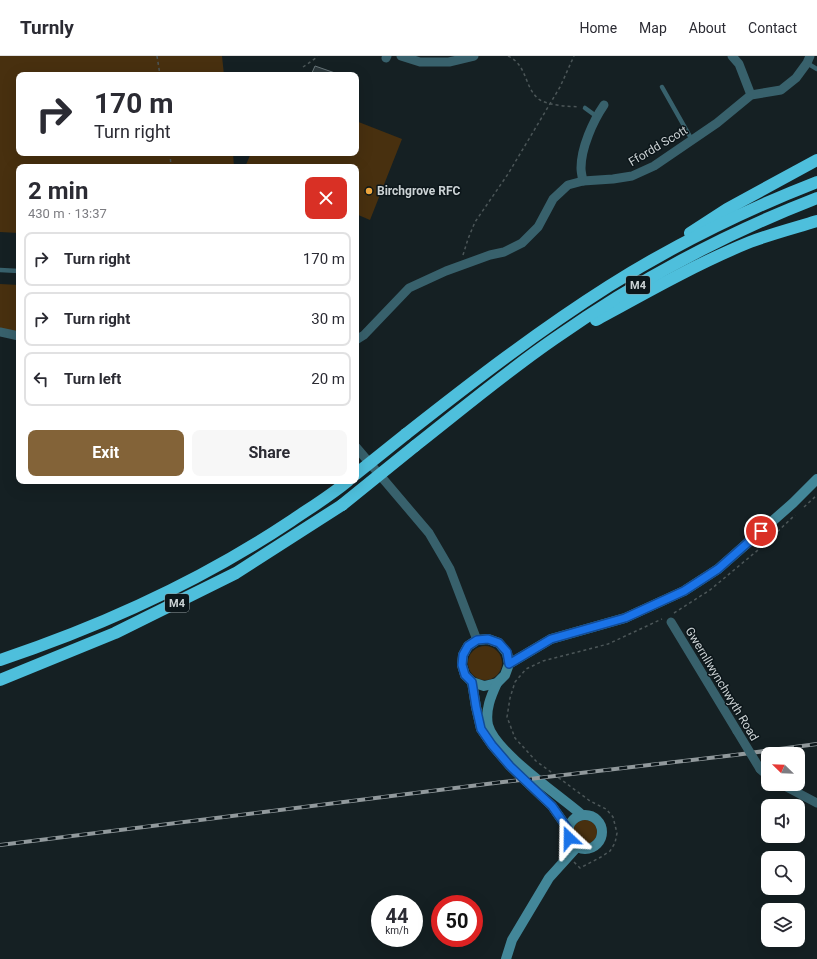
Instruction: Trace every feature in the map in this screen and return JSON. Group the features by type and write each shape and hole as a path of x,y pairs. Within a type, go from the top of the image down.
{"highway":[{"name":"M4","path":"359,472 507,355 546,328 727,209 817,160"},
{"name":"M4","path":"642,266 732,219 817,182"},
{"name":"M4","path":"0,680 115,633 230,577 342,505 475,399 554,339 650,278 787,209 817,198"},
{"name":"M4","path":"475,399 556,343 676,277 749,242 817,221"},
{"name":"M4","path":"0,660 116,616 183,585 261,542 344,484"}],"main road":[{"path":"509,664 551,639 625,618 684,591 718,569 817,479"},
{"path":"496,683 484,686 472,682 465,675 462,665 463,655 468,646 477,640 488,639 499,643 507,652 509,664 505,675 496,683 488,704 488,725 496,739 515,761 582,814"},
{"path":"472,682 481,729 492,745 510,766 552,806 568,829 569,838 576,847 587,849 592,848 601,840 601,824 598,820 588,814 582,814 572,821 568,829"},
{"path":"506,959 512,940 549,878 576,847"}],"street":[{"path":"401,56 420,62 449,62 474,56"},
{"path":"732,56 739,64 751,95 781,90 796,78 808,60"},
{"name":"Ffordd Scott","path":"359,338 379,320 409,288 464,260 504,252 522,244 538,227 553,199 568,185 583,180 613,179 632,176 654,166 717,123 751,95"},
{"path":"583,180 581,169 583,151 596,116 604,105"},
{"path":"0,332 16,335"},
{"path":"359,451 429,533 450,569 477,640"},
{"name":"Gwernllwynchwyth Road","path":"671,622 761,769"},
{"path":"794,791 817,803"}],"lane":[{"path":"808,60 817,69"},
{"path":"662,86 692,140"},
{"path":"586,108 596,116"},
{"path":"0,270 16,271"}],"path":[{"path":"157,56 160,72"},
{"path":"303,66 317,56"},
{"path":"508,56 513,58 519,64 533,93 540,99 550,104 586,108"},
{"path":"464,260 468,239 475,222 508,174 550,104 560,87 574,56"},
{"path":"568,856 580,868 610,851 615,844 618,833 613,817 606,809 590,801 536,761 515,738 507,717 510,698 516,682 526,669 543,661 608,644 669,616 671,622"}],"shaded area":[{"path":"0,56 222,56 224,72 16,72 16,156 233,156 234,164 16,164 16,233 0,232"},
{"name":"Birchgrove RFC","path":"359,122 402,139 370,220 359,215 359,164 246,164 250,156 359,156"},
{"path":"0,284 16,285 16,332 0,330"},
{"path":"485,646 497,651 502,663 497,675 485,680 473,675 468,663 473,651"},
{"path":"585,820 593,824 597,832 593,840 585,844 577,840 573,832 577,824"}],"building":[{"path":"315,66 332,72 312,72"}],"railway":[{"path":"0,845 817,744"}],"place":[{"name":"Birchgrove RFC","path":"369,191"}],"route":[{"path":"569,838 568,829 552,806 510,766 492,745 481,729 472,682 465,675 462,665 463,655 468,646 477,640 488,639 499,643 507,652 509,664 551,639 625,618 684,591 718,569 761,531"}]}
